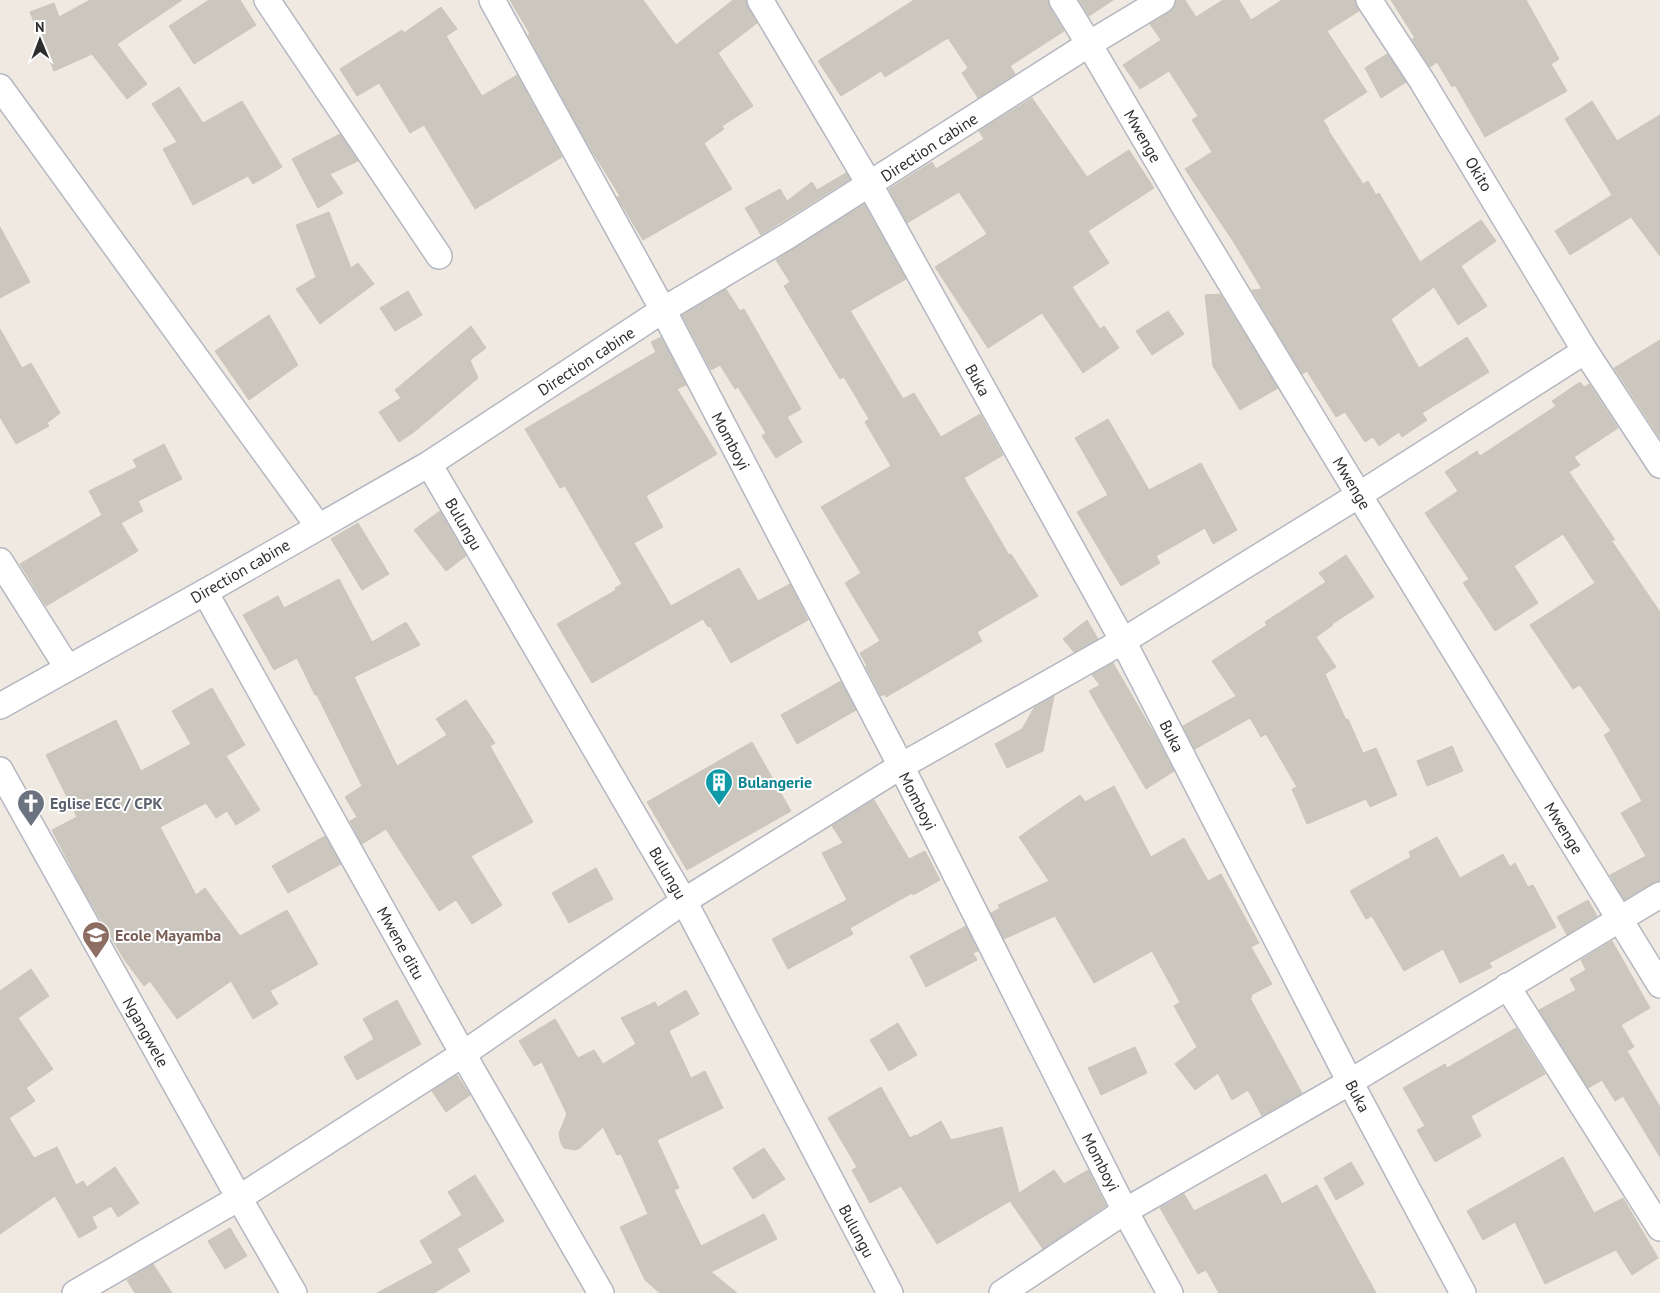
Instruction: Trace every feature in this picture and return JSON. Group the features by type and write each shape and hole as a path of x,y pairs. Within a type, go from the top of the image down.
{"street":[{"path":"267,0 439,256"},
{"name":"Momboyi","path":"492,0 663,310 901,766 1125,1211 1170,1293"},
{"name":"Buka","path":"760,0 870,185 1123,641 1350,1082 1463,1293"},
{"name":"Mwenge","path":"1062,0 1185,208 1359,495 1660,985"},
{"name":"Direction cabine","path":"0,706 429,464 663,310 870,185 1089,44 1162,0"},
{"name":"Okito","path":"1368,0 1422,81 1585,351 1660,464"},
{"path":"0,87 318,526"},
{"path":"75,1293 239,1198 463,1054 684,901 901,766 1123,641 1359,495 1585,351"},
{"name":"Bulungu","path":"429,464 684,901 890,1293"},
{"path":"0,561 67,667"},
{"name":"Mwene ditu","path":"205,592 463,1054 601,1293"},
{"name":"Ngangwele","path":"0,770 294,1293"},
{"path":"1002,1293 1125,1211 1350,1082 1660,895"},
{"path":"1507,986 1660,1228"}],"building":[{"path":"90,0 182,0 117,44 147,84 127,99 92,54 54,71 30,12 54,3 59,17"},
{"path":"209,0 240,0 256,25 194,64 169,26"},
{"path":"510,0 643,0 676,45 733,0 746,0 757,23 718,53 753,106 722,126 724,129 704,143 732,189 643,240 617,197 620,196 587,143"},
{"path":"914,0 1048,0 1050,8 1064,31 1010,66 1015,74 978,98 962,73 968,68 948,38 885,77 881,71 841,96 818,61"},
{"path":"1079,0 1113,0 1089,16"},
{"path":"1176,0 1185,0 1196,17 1223,0 1239,0 1251,20 1282,0 1355,0 1359,11 1327,31 1367,92 1323,120 1328,130 1363,184 1368,181 1376,195 1379,193 1420,262 1481,220 1496,241 1461,266 1487,306 1458,325 1434,287 1391,319 1419,368 1467,337 1489,372 1422,413 1427,420 1402,437 1399,432 1379,446 1373,437 1365,442 1345,412 1336,417 1307,371 1302,374 1252,290 1262,289 1233,241 1185,169 1212,152 1192,120 1198,116 1169,71 1140,89 1123,65 1161,40 1150,24 1170,12 1175,6"},
{"path":"1391,0 1526,0 1559,59 1551,64 1567,91 1485,137 1455,85 1452,87 1437,62 1430,67 1412,39 1415,38"},
{"path":"441,7 457,29 446,36 482,96 517,75 562,157 475,209 424,125 410,133 379,83 357,96 340,69 402,30 404,33"},
{"path":"1387,54 1406,82 1381,98 1365,68"},
{"path":"179,87 203,123 242,101 282,167 253,184 248,176 193,205 163,149 177,142 152,104"},
{"path":"1032,98 1087,177 1129,150 1154,188 1088,231 1109,263 1072,287 1100,329 1104,326 1119,348 1083,373 1042,313 988,348 935,267 987,234 959,192 907,223 889,189 932,162 936,169 984,139 979,131"},
{"path":"1592,101 1617,141 1660,115 1660,256 1631,217 1570,255 1555,231 1612,195 1565,119"},
{"path":"340,134 358,161 330,174 343,193 318,208 292,159"},
{"path":"846,173 850,179 761,235 745,208 780,189 787,201 812,182 817,190"},
{"path":"864,204 906,279 850,311 903,399 914,393 941,437 980,414 1003,455 964,478 1009,555 1011,554 1038,596 977,632 982,641 886,697 884,694 881,696 860,653 880,641 845,583 861,573 821,507 891,466 865,422 869,419 844,377 840,379 784,286 790,282 776,260"},
{"path":"329,212 351,268 358,263 374,284 320,324 296,289 316,277 296,225"},
{"path":"0,227 30,282 0,298"},
{"path":"726,289 740,311 744,309 801,409 787,417 802,442 776,458 762,436 766,433 738,387 735,389 720,365 711,370 682,315"},
{"path":"408,291 422,315 395,331 380,308"},
{"path":"1220,294 1278,388 1240,410 1213,366 1205,295"},
{"path":"1168,311 1184,334 1152,355 1136,331"},
{"path":"269,315 298,365 249,400 215,351"},
{"path":"471,326 486,348 470,360 478,378 414,432 399,442 379,412 401,398 395,390"},
{"path":"0,329 22,368 31,363 60,413 47,423 49,426 16,444 0,417"},
{"path":"661,337 686,385 677,389 717,454 646,496 663,527 634,543 671,606 739,568 758,601 790,584 808,620 731,663 710,626 708,627 703,619 592,683 557,624 616,590 615,588 622,584 565,486 560,488 525,429 656,352 651,342"},
{"path":"1660,340 1660,438 1614,368"},
{"path":"1580,382 1584,387 1589,384 1618,428 1574,457 1580,465 1569,472 1615,540 1611,540 1660,612 1660,881 1624,900 1610,875 1646,856 1621,813 1642,801 1604,735 1611,731 1580,685 1573,689 1530,625 1595,583 1563,534 1514,566 1538,603 1495,631 1463,583 1469,579 1425,513 1458,491 1445,472 1477,451 1480,456 1556,406 1552,401"},
{"path":"1108,419 1149,490 1201,463 1237,530 1213,544 1205,528 1156,556 1160,563 1121,586 1077,512 1108,495 1075,438"},
{"path":"164,444 182,479 138,501 143,511 121,523 138,551 46,606 20,564 102,515 89,491 137,467 133,460"},
{"path":"440,511 466,556 446,571 414,530"},
{"path":"358,523 389,574 362,590 331,539"},
{"path":"1346,555 1374,597 1332,624 1316,637 1336,667 1325,674 1346,720 1348,719 1363,753 1376,748 1397,795 1370,807 1366,799 1307,824 1292,789 1297,787 1266,734 1261,737 1250,718 1195,749 1183,726 1236,696 1212,661 1267,625 1265,622 1326,582 1319,573"},
{"path":"339,579 372,642 406,622 420,645 354,677 397,766 447,735 436,719 466,700 495,743 490,746 533,822 471,856 502,905 472,924 456,900 439,911 386,829 362,844 350,821 357,817 345,797 362,786 317,695 315,695 297,658 274,670 243,615 278,596 284,608"},
{"path":"1087,620 1098,639 1074,652 1063,639"},
{"path":"1113,663 1174,771 1146,789 1089,691 1100,685 1092,675"},
{"path":"841,681 856,710 797,744 781,715"},
{"path":"212,688 245,745 226,756 260,810 236,825 227,811 216,818 206,803 160,827 196,895 205,888 240,936 287,910 318,964 270,991 278,1004 253,1019 231,981 177,1019 150,981 144,986 124,959 82,888 52,830 77,817 46,755 116,720 141,771 191,744 172,711"},
{"path":"1054,696 1043,751 1007,768 995,744 1022,729 1034,708"},
{"name":"Bulangerie","path":"752,742 791,811 687,870 647,802"},
{"path":"1452,746 1463,771 1427,786 1417,761"},
{"path":"1114,786 1151,857 1184,838 1208,881 1221,874 1259,943 1251,947 1272,984 1251,995 1252,997 1250,998 1302,1093 1262,1116 1248,1090 1232,1100 1218,1073 1195,1090 1175,1064 1197,1047 1174,1006 1180,1002 1152,951 1094,983 1055,916 1004,939 991,913 1000,908 998,905 1049,881 1019,837 1080,795 1085,802"},
{"path":"874,800 909,859 925,851 940,880 913,895 912,893 850,928 853,934 788,969 772,939 847,900 822,853 843,843 832,826"},
{"path":"325,836 341,864 288,893 272,866"},
{"path":"1437,837 1460,878 1503,854 1510,867 1515,863 1528,887 1533,885 1556,927 1489,963 1492,967 1460,983 1443,949 1404,971 1372,916 1366,919 1350,891 1411,857 1409,852"},
{"path":"596,868 613,899 569,923 552,893"},
{"path":"1588,900 1597,916 1567,935 1557,917"},
{"path":"966,926 978,951 973,953 977,960 926,987 910,956"},
{"path":"1612,941 1650,1008 1621,1025 1634,1047 1627,1051 1660,1107 1660,1157 1623,1096 1615,1101 1602,1080 1588,1088 1539,1010 1576,990 1570,979 1586,970 1581,960"},
{"path":"31,969 49,996 18,1018 53,1069 26,1088 35,1101 9,1118 34,1158 57,1147 76,1185 83,1181 87,1187 115,1167 139,1203 118,1217 111,1206 92,1217 97,1228 79,1238 55,1196 0,1234 0,991"},
{"path":"686,990 699,1014 669,1031 691,1078 705,1071 723,1108 657,1140 679,1188 674,1190 701,1246 764,1214 777,1239 711,1272 737,1293 660,1293 645,1280 620,1227 648,1214 621,1154 617,1155 603,1127 580,1148 575,1150 564,1148 559,1133 567,1114 542,1062 534,1066 519,1041 555,1019 578,1058 594,1050 603,1064 636,1044 621,1018 655,1002 658,1007"},
{"path":"397,1000 421,1044 357,1080 344,1057 374,1039 363,1019"},
{"path":"898,1023 917,1055 889,1071 870,1040"},
{"path":"1516,1028 1545,1074 1471,1116 1481,1136 1435,1162 1417,1130 1425,1126 1403,1088 1445,1064 1447,1068"},
{"path":"1135,1047 1147,1073 1101,1095 1088,1068"},
{"path":"457,1075 470,1095 446,1112 432,1091"},
{"path":"881,1087 910,1138 941,1121 951,1140 1002,1127 1019,1193 1054,1170 1064,1184 1088,1170 1106,1206 1043,1249 1010,1201 937,1244 901,1186 870,1203 852,1170 857,1167 828,1118"},
{"path":"764,1148 785,1179 753,1199 733,1168"},
{"path":"1563,1157 1594,1213 1623,1198 1658,1258 1632,1275 1616,1250 1545,1284 1515,1222 1483,1240 1467,1211"},
{"path":"1351,1162 1364,1184 1336,1200 1324,1178"},
{"path":"1266,1174 1282,1204 1317,1185 1376,1293 1219,1293 1206,1270 1198,1274 1160,1208 1184,1194 1194,1211"},
{"path":"475,1175 504,1221 457,1249 470,1271 434,1293 377,1293 433,1263 420,1241 462,1215 448,1192"},
{"path":"230,1228 247,1256 225,1269 208,1241"},
{"path":"153,1264 172,1293 135,1293 127,1280"}],"place":[{"name":"Bulangerie","path":"719,806"},
{"name":"Eglise ECC / CPK","path":"31,827"},
{"name":"Ecole Mayamba","path":"96,959"}]}
